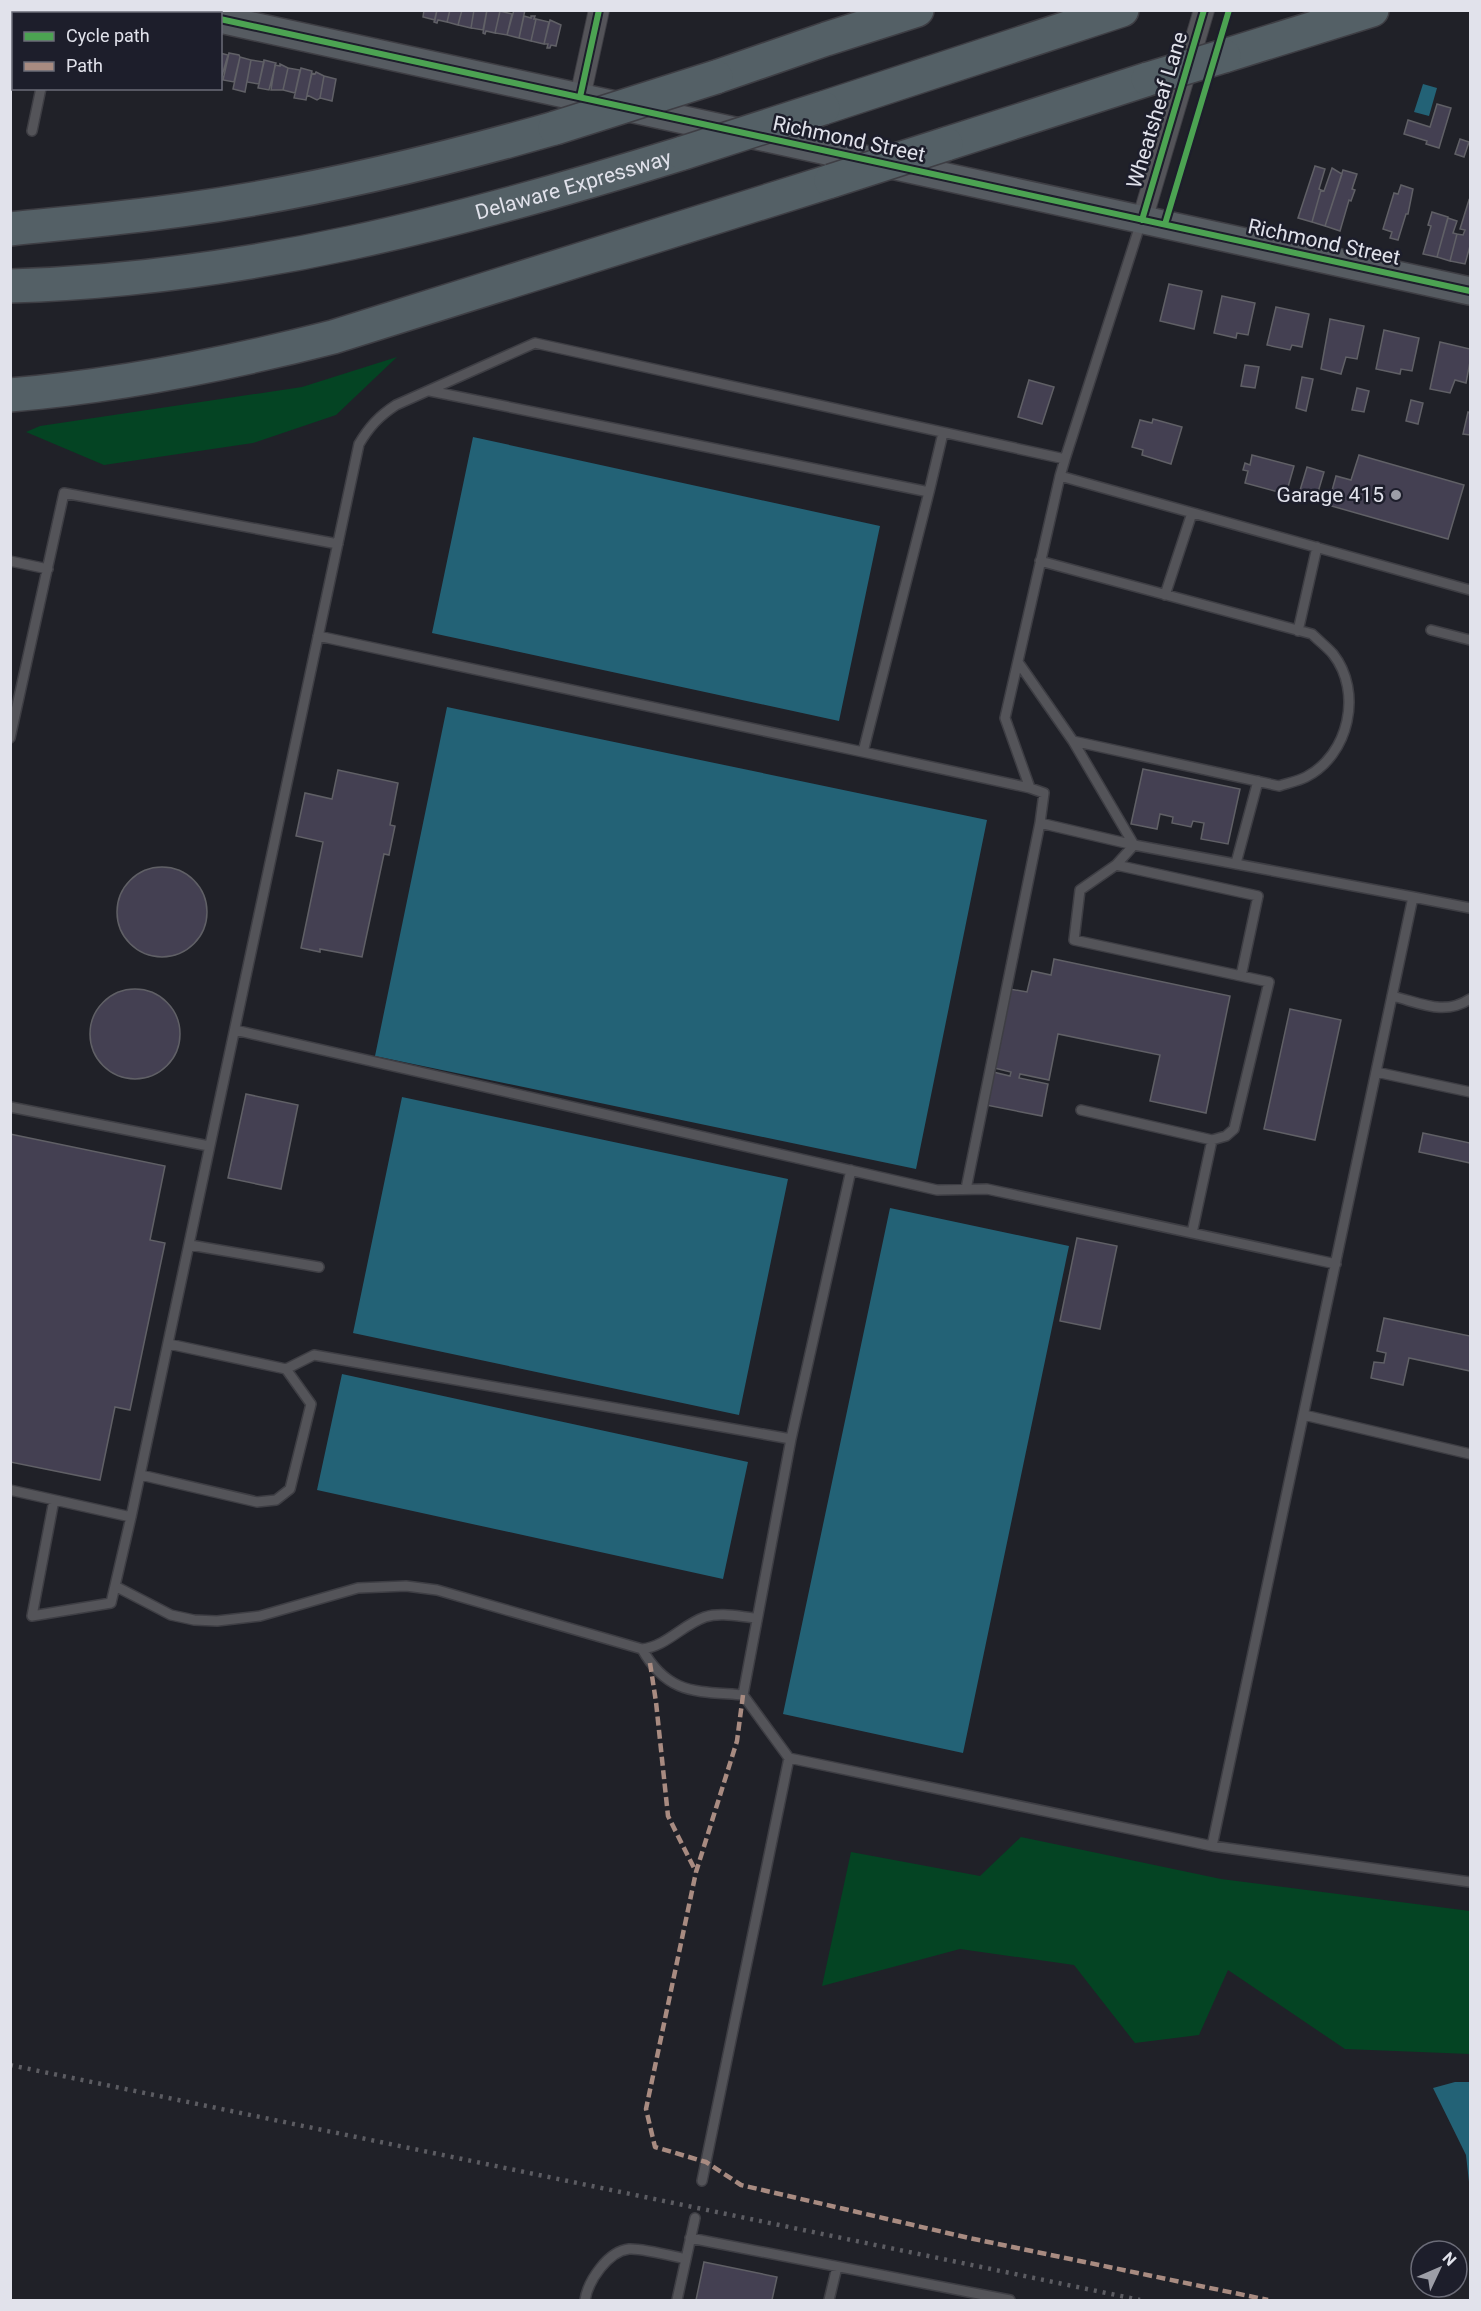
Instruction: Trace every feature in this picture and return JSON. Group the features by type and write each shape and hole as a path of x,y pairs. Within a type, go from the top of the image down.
{"highway":[{"path":"826,39 895,10"},
{"path":"10,229 184,210 284,192 436,160 555,128 917,10"},
{"name":"Delaware Expressway","path":"10,286 115,280 254,262 387,236 521,202 683,153 1122,10"},
{"path":"19,395 136,379 272,352 333,337 1372,10"},
{"path":"10,297 115,280"}],"main road":[{"name":"Richmond Street","path":"222,19 1470,291"}],"street":[{"path":"580,97 599,10"},
{"name":"Wheatsheaf Lane","path":"1142,220 1204,10"}],"lane":[{"path":"32,131 41,90"},
{"path":"1030,788 1005,718 1060,476 1142,220"},
{"path":"54,1500 32,1616 111,1603 169,1344 358,444 381,415 396,405 535,343 1065,459"},
{"path":"430,391 929,492"},
{"path":"863,752 943,433"},
{"path":"1060,476 1470,590"},
{"path":"10,738 64,493 338,544"},
{"path":"1165,595 1192,513"},
{"path":"1298,631 1317,548"},
{"path":"10,561 48,569"},
{"path":"1040,561 1312,634 1333,654 1346,679 1350,708 1344,735 1328,759 1306,777 1279,786 1073,741"},
{"path":"1431,630 1470,640"},
{"path":"318,636 1030,788 1044,793 1040,823 966,1189"},
{"path":"1018,662 1073,741 1134,845"},
{"path":"1236,862 1258,781"},
{"path":"1040,823 1134,845 1236,862 1470,908"},
{"path":"1081,1110 1212,1140 1226,1136 1234,1129 1269,982 1074,940 1080,890 1116,865 1134,845"},
{"path":"1116,865 1258,896 1241,976"},
{"path":"1212,1846 1413,897"},
{"path":"1392,996 1447,1009 1460,1006 1470,999"},
{"path":"235,1030 937,1190 987,1189 1336,1264"},
{"path":"1376,1072 1470,1092"},
{"path":"10,1107 209,1146"},
{"path":"1192,1233 1212,1140"},
{"path":"851,1170 790,1439 743,1695 789,1758 1212,1846 1470,1882"},
{"path":"190,1245 319,1267"},
{"path":"169,1344 286,1369 314,1354 790,1439"},
{"path":"141,1475 257,1502 267,1503 284,1496 290,1489 311,1404 286,1369"},
{"path":"1304,1415 1470,1454"},
{"path":"10,1490 131,1517"},
{"path":"115,1586 171,1615 194,1620 217,1621 260,1616 358,1588 406,1586 437,1590 642,1649 660,1644 691,1623 706,1617 721,1615 758,1618"},
{"path":"642,1649 650,1663 663,1677 679,1687 694,1691 743,1695"},
{"path":"702,2181 789,1758"},
{"path":"677,2301 694,2218"},
{"path":"690,2238 1010,2301"},
{"path":"585,2301 586,2292 596,2274 610,2259 629,2249 686,2259"},
{"path":"829,2301 837,2267"}],"green space":[{"path":"397,357 336,415 253,443 104,465 26,432 40,426 302,387"},
{"path":"1021,1837 1221,1879 1470,1911 1470,2054 1345,2049 1228,1970 1199,2035 1135,2043 1074,1965 960,1949 822,1986 851,1852 980,1876"}],"water":[{"path":"1423,84 1437,88 1429,116 1414,112"},
{"path":"473,437 880,526 839,721 432,633"},
{"path":"447,707 987,820 916,1169 375,1056"},
{"path":"402,1097 788,1179 739,1415 353,1333"},
{"path":"890,1208 1069,1246 963,1753 783,1714"},
{"path":"342,1374 748,1462 723,1579 317,1490"},
{"path":"1455,2082 1470,2082 1470,2191 1466,2155 1433,2088"}],"building":[{"path":"12,10 25,11 12,12 12,36 10,36"},
{"path":"424,10 437,10 435,20 423,17"},
{"path":"437,10 450,10 447,22 438,20 437,23 434,22"},
{"path":"450,10 462,10 458,25 447,22"},
{"path":"462,10 474,10 471,28 458,25"},
{"path":"474,10 487,10 483,30 471,28"},
{"path":"487,10 500,11 495,33 486,31 485,34 483,33"},
{"path":"514,10 525,10 519,38 507,35"},
{"path":"500,11 512,14 507,35 495,33"},
{"path":"524,16 531,18 535,16 534,19 536,19 531,41 519,38"},
{"path":"536,19 549,22 544,44 531,41"},
{"path":"550,20 561,25 556,46 551,45 547,48 548,44 544,44"},
{"path":"229,53 240,57 234,82 223,80"},
{"path":"222,54 228,55 222,76"},
{"path":"240,57 251,60 245,92 233,89"},
{"path":"251,60 264,62 259,84 247,82"},
{"path":"264,60 276,63 269,90 258,88"},
{"path":"280,64 288,68 283,90 271,90 275,65 280,66"},
{"path":"288,68 300,70 295,93 283,90"},
{"path":"301,68 312,71 306,100 294,98"},
{"path":"316,72 324,76 320,98 317,100 307,95 312,73"},
{"path":"324,76 336,79 332,101 320,98"},
{"path":"1437,104 1451,108 1439,148 1426,144 1427,141 1404,134 1408,120 1430,127"},
{"path":"1460,139 1469,142 1464,157 1455,154"},
{"path":"1315,166 1325,169 1312,222 1298,218"},
{"path":"1332,168 1342,174 1325,226 1312,222 1321,190 1324,191"},
{"path":"1343,170 1357,174 1352,189 1355,190 1351,201 1349,200 1340,231 1325,226"},
{"path":"1401,185 1413,189 1408,214 1406,214 1398,240 1390,238 1392,232 1383,229 1394,193 1398,194"},
{"path":"1469,200 1470,246 1465,264 1450,261 1457,234 1463,235 1465,230 1460,229"},
{"path":"1432,212 1448,217 1437,257 1423,254 1431,226 1428,225"},
{"path":"1448,218 1457,221 1453,233 1457,234 1450,261 1437,257"},
{"path":"1169,284 1202,291 1194,329 1160,321"},
{"path":"1222,296 1255,303 1248,335 1237,333 1236,338 1214,333"},
{"path":"1276,307 1309,314 1302,347 1292,345 1290,350 1267,345"},
{"path":"1330,319 1364,326 1357,359 1346,357 1341,374 1321,369"},
{"path":"1384,330 1419,338 1412,371 1401,369 1400,374 1376,369"},
{"path":"1440,342 1470,349 1466,383 1455,380 1450,393 1430,389"},
{"path":"1245,365 1259,367 1255,388 1241,386"},
{"path":"1302,377 1313,379 1306,411 1296,408"},
{"path":"1029,380 1054,387 1042,424 1018,417"},
{"path":"1357,388 1369,391 1364,412 1352,410"},
{"path":"1411,400 1423,403 1418,424 1406,421"},
{"path":"1468,412 1470,413 1470,435 1463,434"},
{"path":"1153,419 1182,427 1171,464 1142,455 1143,450 1132,447 1140,420 1152,423"},
{"path":"1252,455 1294,466 1286,494 1245,483 1248,471 1243,470 1245,463 1250,465"},
{"name":"Garage 415","path":"1359,455 1464,485 1448,539 1328,505 1336,476 1351,480"},
{"path":"1307,467 1324,472 1315,502 1298,497"},
{"path":"1143,769 1240,789 1228,844 1201,839 1204,823 1193,821 1191,827 1172,823 1173,817 1160,814 1157,829 1131,824"},
{"path":"338,770 398,783 390,825 395,826 389,855 384,854 362,957 301,948 323,842 296,836 305,793 332,799"},
{"path":"162,867 187,875 199,887 207,912 199,937 187,949 162,957 137,949 125,937 117,912 125,887 137,875"},
{"path":"1054,959 1230,996 1206,1113 1150,1101 1160,1055 1058,1034 1049,1080 1020,1074 1019,1078 1048,1084 1042,1116 986,1105 993,1072 1010,1076 1011,1072 994,1068 1010,989 1027,992 1032,971 1051,975"},
{"path":"135,989 152,992 167,1002 177,1017 180,1034 177,1051 167,1066 152,1076 135,1079 118,1076 103,1066 93,1051 90,1034 93,1017 103,1002 118,992"},
{"path":"1290,1009 1341,1020 1315,1140 1264,1129"},
{"path":"246,1094 298,1105 281,1189 228,1178"},
{"path":"1423,1133 1470,1143 1470,1163 1419,1152"},
{"path":"10,1134 165,1166 150,1240 165,1243 130,1410 115,1407 100,1480 10,1462"},
{"path":"1077,1238 1117,1246 1100,1329 1060,1321"},
{"path":"1384,1318 1470,1336 1470,1371 1409,1358 1403,1385 1371,1378 1374,1362 1384,1363 1386,1353 1377,1351"},
{"path":"704,2262 777,2277 772,2300 696,2300"}],"railway":[{"path":"10,2065 1140,2300"}],"marked path":[{"path":"650,1663 668,1816 696,1872"},
{"path":"743,1695 737,1741 696,1872 646,2109 655,2147 706,2162 741,2185 969,2238 1268,2300"}],"cycle path":[{"path":"580,97 599,10"},
{"path":"1142,220 1204,10"},
{"path":"1165,224 1229,10"},
{"path":"222,19 1470,291"}],"place":[{"name":"Garage 415","path":"1396,495"}]}
